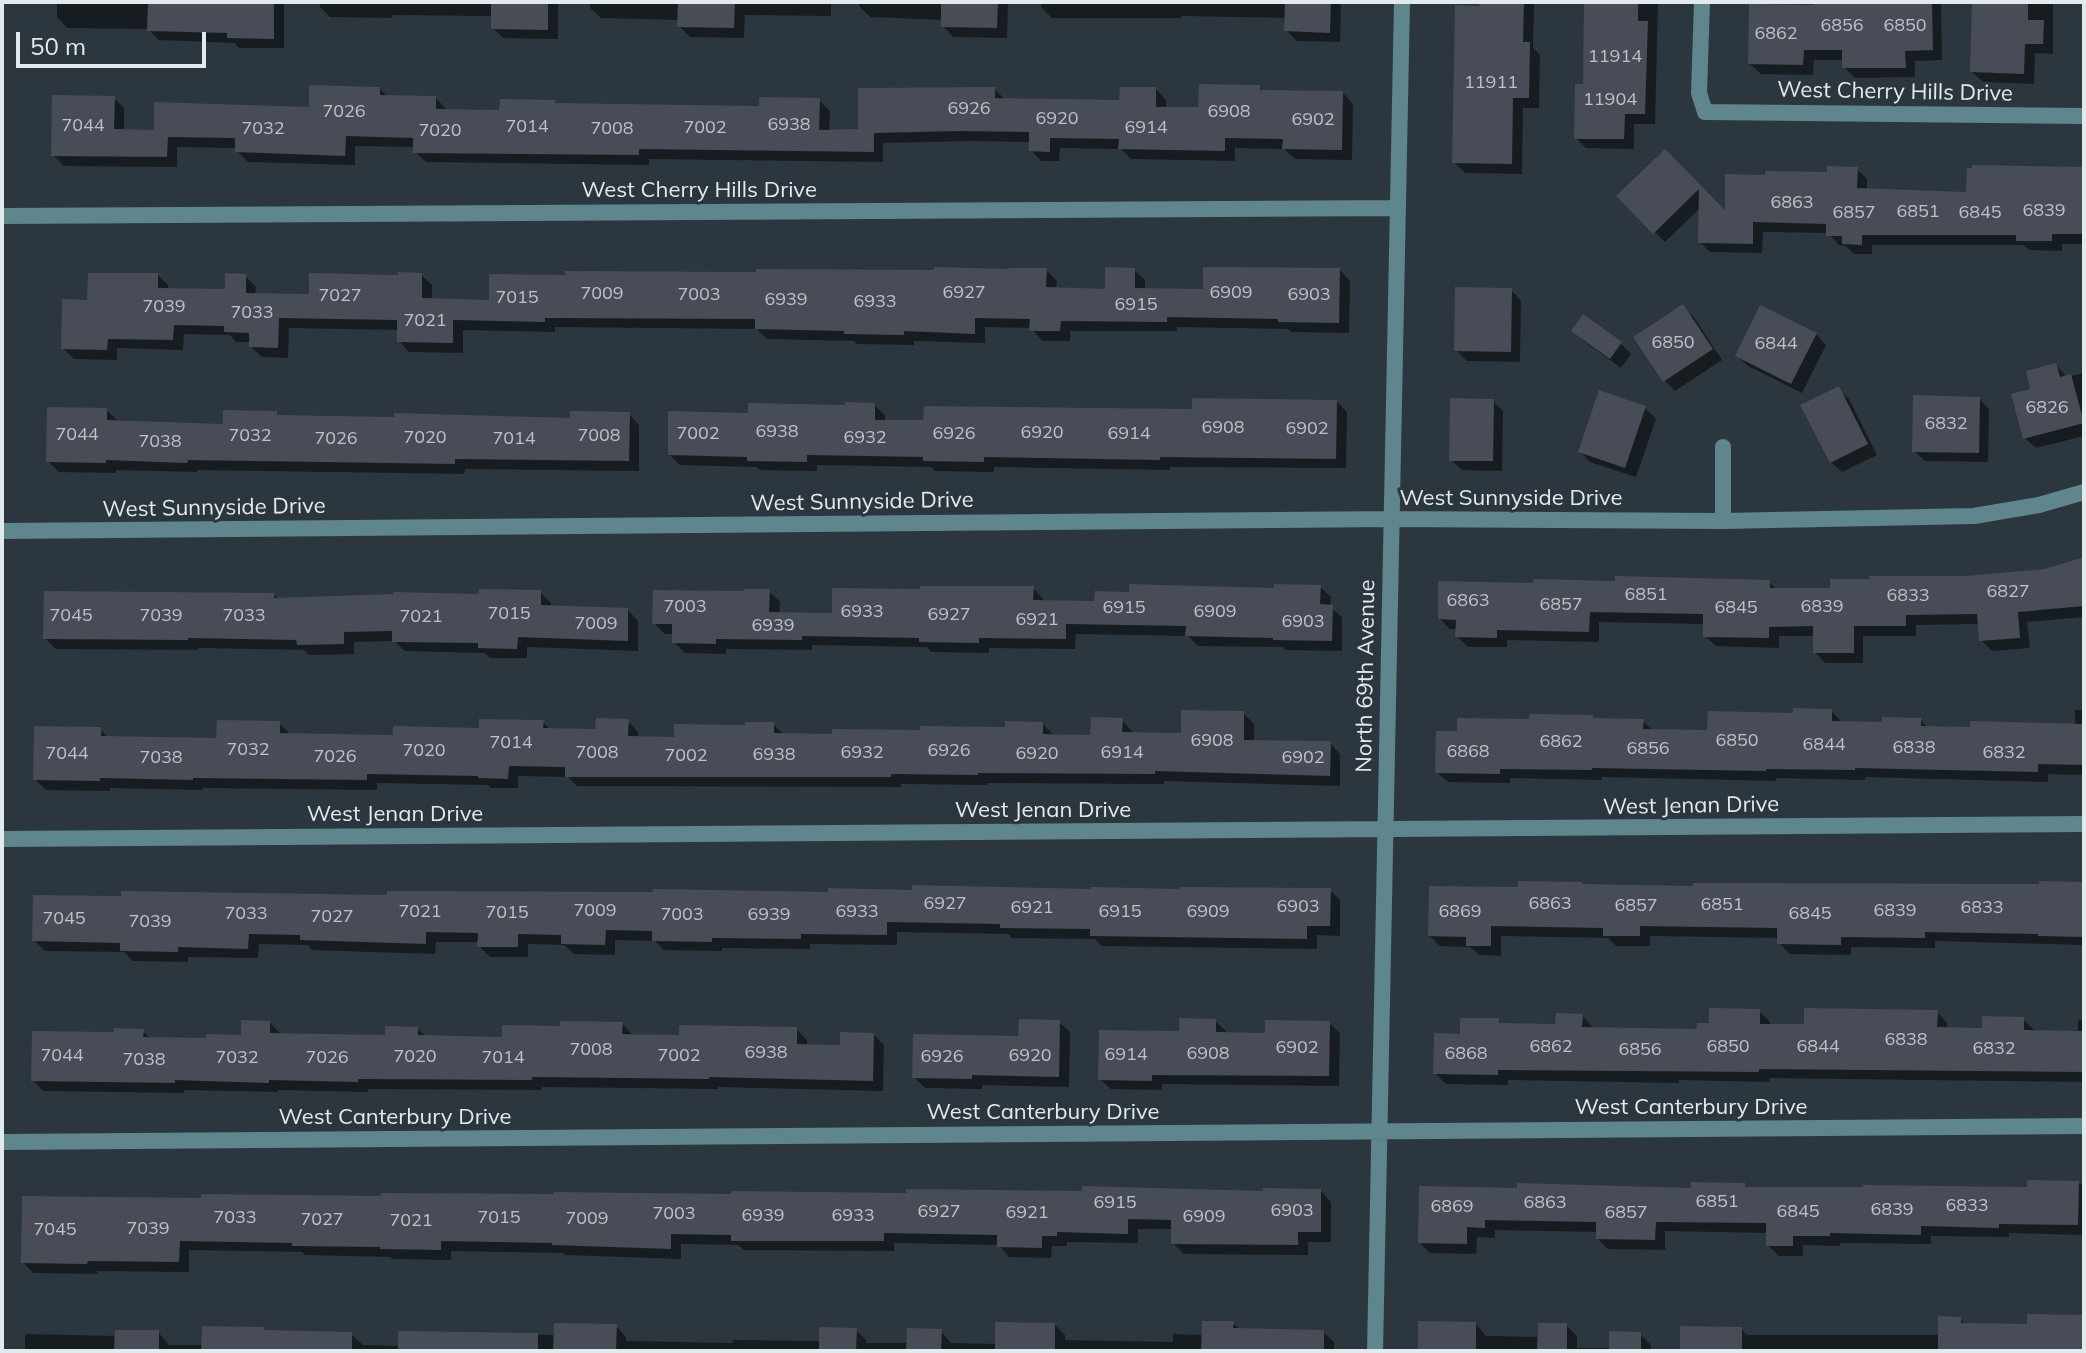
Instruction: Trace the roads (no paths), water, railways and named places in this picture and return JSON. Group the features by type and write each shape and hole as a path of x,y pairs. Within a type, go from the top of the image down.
{"street":[{"name":"North 69th Avenue","path":"1375,1351 1402,2"},
{"name":"West Cherry Hills Drive","path":"1702,2 1699,93 1705,112 2084,116"},
{"name":"West Cherry Hills Drive","path":"2,216 1396,208"},
{"path":"1723,447 1723,521"},
{"name":"West Sunnyside Drive","path":"2,531 1391,519 1723,521 1974,516 2039,505 2084,492"},
{"name":"West Jenan Drive","path":"2,839 2084,824"},
{"name":"West Canterbury Drive","path":"2,1142 2084,1126"}]}
